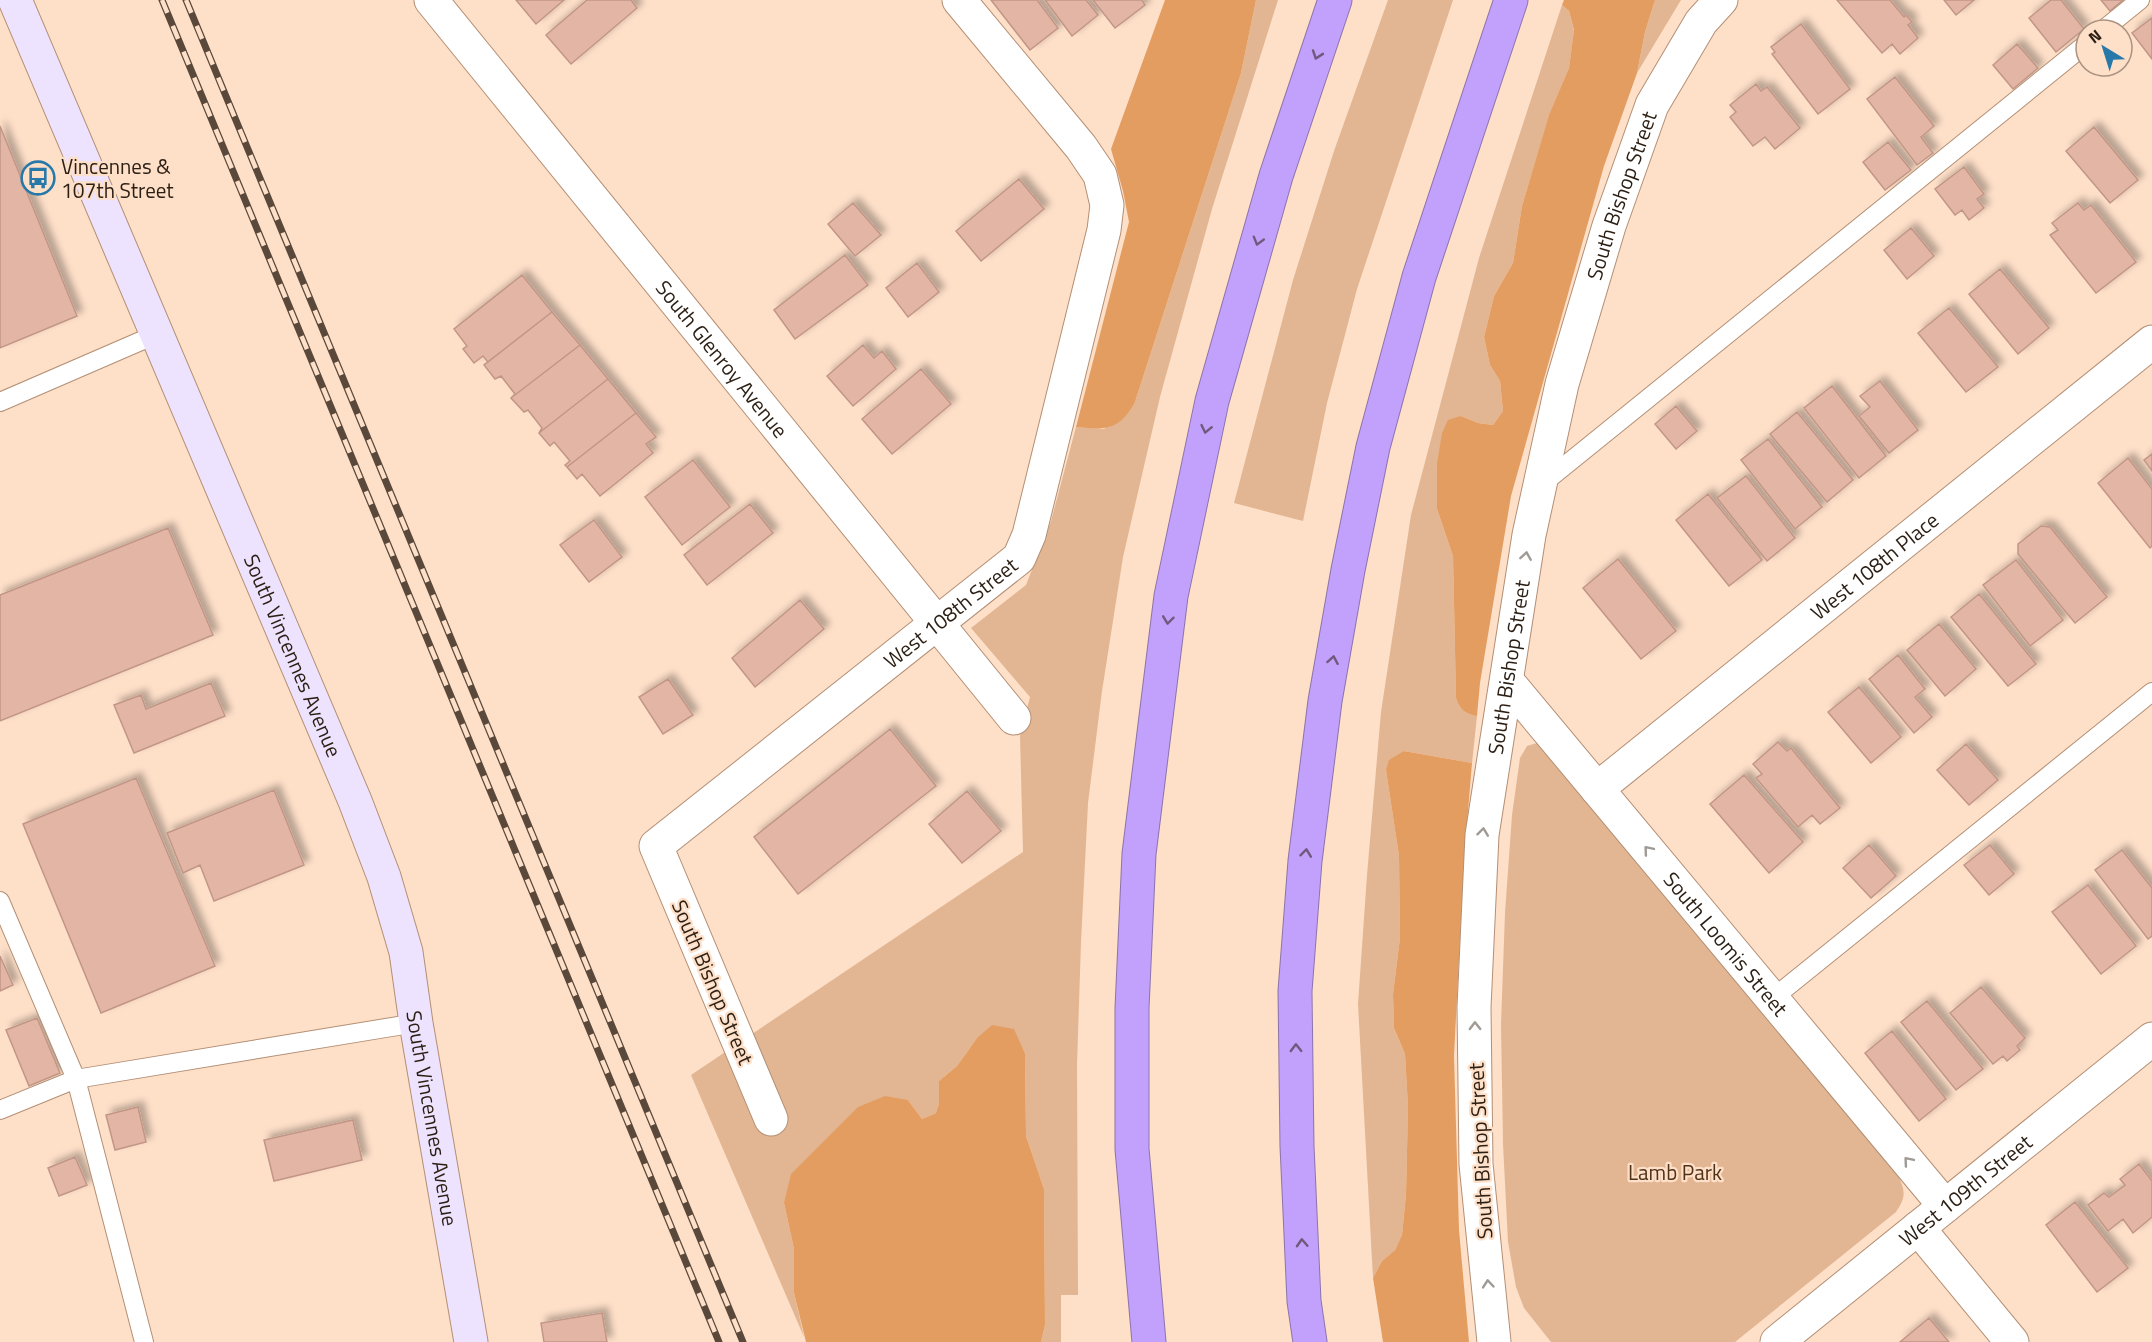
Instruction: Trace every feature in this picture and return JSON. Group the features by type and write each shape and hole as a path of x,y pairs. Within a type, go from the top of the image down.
{"highway":[{"path":"1149,1342 1132,1149 1132,1008 1139,854 1171,596 1212,401 1276,176 1335,0"},
{"path":"1310,1342 1304,1301 1297,1146 1295,991 1305,861 1325,701 1348,570 1376,436 1419,277 1511,0"},
{"path":"1304,1301 1316,1342"}],"main road":[{"name":"South Vincennes Avenue","path":"15,0 355,801 384,877 406,952 416,1023 471,1342"}],"street":[{"name":"South Glenroy Avenue","path":"431,0 1014,718"},
{"name":"West 108th Street","path":"656,846 1019,558 1029,535 1104,230 1107,205 1100,175 1082,147 959,0"},
{"name":"South Bishop Street","path":"1498,1336 1476,1164 1474,1007 1482,835 1529,535 1562,384 1609,226 1652,105 1711,11"},
{"name":"West 108th Place","path":"1597,789 2152,342"},
{"name":"South Loomis Street","path":"1507,681 1945,1206"},
{"name":"South Bishop Street","path":"656,846 771,1119"},
{"name":"West 109th Street","path":"1777,1342 2152,1039"},
{"path":"1918,1228 2012,1342"}],"lane":[{"path":"2118,18 2140,0"},
{"path":"1540,486 2074,54"},
{"path":"0,402 158,334"},
{"path":"1772,999 2152,692"},
{"path":"0,900 76,1079 144,1342"},
{"path":"0,1110 76,1079 416,1023"}],"green space":[{"path":"1256,0 1278,0 1212,209 1160,397 1123,557 1102,691 1088,803 1081,942 1077,1065 1078,1295 1061,1295 1061,1342 1041,1342 1045,1325 1044,1189 1026,1136 1025,1054 977,1038 957,1066 939,1081 939,1103 936,1113 922,1119 908,1100 784,1203 794,1249 794,1293 804,1337 691,1075 1023,852 1020,736 1030,697 971,628 1026,585 1051,521 1076,427 1104,429 1135,402 1241,73"},
{"path":"1388,0 1453,0 1357,289 1327,403 1303,521 1234,503 1293,280 1334,151"},
{"path":"1655,0 1681,0 1637,73 1645,32"},
{"path":"1562,5 1569,11 1574,31 1569,68 1549,116 1522,206 1513,263 1494,296 1484,337 1490,365 1500,381 1503,411 1493,425 1478,423 1461,416 1437,509 1453,556 1456,698 1464,711 1477,716 1472,763 1404,751 1386,770 1399,856 1400,938 1393,994 1394,1028 1405,1054 1408,1107 1406,1194 1402,1235 1395,1250 1382,1261 1373,1278 1358,1004 1381,712 1411,515 1479,258"},
{"name":"Lamb Park","path":"1537,743 1546,750 1897,1173 1902,1184 1904,1193 1896,1212 1735,1342 1551,1342 1524,1308 1516,1287 1508,1242 1503,1144 1501,1024 1505,913 1512,815 1520,758 1527,746"}],"shaded area":[{"path":"1165,0 1256,0 1241,73 1135,402 1123,419 1111,426 1076,427 1129,222 1111,149"},
{"path":"1564,0 1655,0 1645,32 1637,73 1604,166 1511,496 1480,683 1477,716 1464,711 1456,698 1453,556 1437,509 1437,464 1442,433 1448,420 1461,416 1478,423 1493,425 1503,411 1500,381 1490,365 1484,337 1494,296 1513,263 1522,206 1549,115 1569,68 1574,30 1569,11 1562,5"},
{"path":"1404,751 1472,763 1464,860 1454,1056 1459,1230 1469,1342 1383,1342 1373,1278 1382,1261 1395,1250 1402,1235 1406,1194 1408,1107 1405,1054 1394,1028 1393,994 1400,938 1399,856 1386,770 1389,760"},
{"path":"992,1025 1014,1029 1025,1054 1026,1136 1044,1189 1045,1325 1041,1342 806,1342 794,1293 794,1249 784,1203 791,1174 858,1107 885,1096 908,1100 922,1119 936,1113 939,1103 939,1081 957,1066 977,1038"}],"building":[{"path":"516,0 564,0 536,24"},
{"path":"587,0 631,0 637,8 571,64 546,35"},
{"path":"991,0 1037,0 1058,28 1030,50"},
{"path":"1045,0 1086,0 1098,15 1072,36"},
{"path":"1093,0 1142,0 1145,5 1115,28"},
{"path":"1837,0 1890,0 1904,17 1906,15 1912,22 1908,25 1918,38 1900,54 1892,44 1882,53"},
{"path":"1944,0 1974,0 1956,15"},
{"path":"2051,0 2061,0 2075,18 2074,37 2056,52 2029,18"},
{"path":"2101,0 2123,0 2110,11"},
{"path":"2152,18 2152,59 2134,36 2134,32"},
{"path":"1801,24 1850,89 1818,114 1772,54 1775,52 1771,47"},
{"path":"2017,44 2038,68 2013,89 1993,65"},
{"path":"1895,77 1934,126 1921,137 1933,153 1917,165 1867,99"},
{"path":"1756,84 1761,91 1767,87 1800,128 1775,149 1765,137 1753,146 1730,117 1736,112 1730,105"},
{"path":"0,126 77,316 0,348"},
{"path":"2094,127 2138,180 2110,203 2066,151"},
{"path":"1888,142 1911,170 1885,190 1863,162"},
{"path":"1964,167 1984,194 1977,199 1984,208 1969,220 1962,210 1955,215 1935,189"},
{"path":"1019,179 1044,209 981,261 956,231"},
{"path":"853,203 881,235 855,256 828,224"},
{"path":"2078,203 2084,210 2091,205 2136,262 2096,293 2050,235 2058,230 2052,223"},
{"path":"1911,228 1934,256 1907,279 1884,250"},
{"path":"845,255 868,285 795,339 774,310"},
{"path":"917,263 939,292 908,317 886,288"},
{"path":"2000,269 2049,328 2018,354 1969,294"},
{"path":"522,275 552,312 488,362 483,356 474,363 463,349 467,346 454,329"},
{"path":"1949,308 1998,367 1966,392 1918,333"},
{"path":"552,312 580,345 511,398 515,394 501,376 495,379 484,365"},
{"path":"580,345 608,379 539,433 542,428 528,410 524,412 511,398"},
{"path":"863,345 874,358 882,351 896,369 853,406 827,376"},
{"path":"921,369 951,404 892,454 862,419"},
{"path":"608,379 636,413 567,467 565,465 570,461 554,442 550,446 539,433"},
{"path":"1880,381 1918,430 1889,453 1859,416 1870,407 1860,396"},
{"path":"1832,386 1886,456 1859,478 1804,408"},
{"path":"1676,406 1697,431 1676,449 1655,424"},
{"path":"1797,412 1853,480 1827,502 1770,434"},
{"path":"636,413 656,437 646,444 653,453 600,496 582,474 577,479 567,467"},
{"path":"1768,439 1822,507 1795,529 1741,460"},
{"path":"2152,454 2152,471 2144,460"},
{"path":"2128,458 2152,489 2152,546 2150,548 2098,483"},
{"path":"693,460 730,507 682,545 645,497"},
{"path":"1746,476 1795,538 1767,561 1717,498"},
{"path":"1708,494 1762,560 1729,586 1676,520"},
{"path":"750,504 773,533 707,585 684,555"},
{"path":"594,520 622,557 589,582 560,545"},
{"path":"2041,526 2050,527 2107,597 2075,623 2018,554 2018,544"},
{"path":"168,528 213,635 0,721 0,595"},
{"path":"1618,559 1676,631 1641,659 1583,588"},
{"path":"2016,560 2063,620 2030,646 1983,585"},
{"path":"1979,594 2036,664 2008,686 1951,617"},
{"path":"800,600 824,629 755,687 732,658"},
{"path":"1939,624 1976,669 1945,696 1907,650"},
{"path":"1898,655 1925,689 1915,697 1932,717 1914,733 1869,679"},
{"path":"668,679 693,715 663,734 639,697"},
{"path":"211,683 225,716 134,753 114,705 141,695 146,709"},
{"path":"1859,687 1901,737 1871,763 1828,712"},
{"path":"890,729 936,786 798,894 754,837"},
{"path":"1778,742 1787,751 1791,748 1840,808 1820,824 1812,815 1798,827 1756,778 1762,774 1753,764"},
{"path":"1966,744 1998,780 1969,805 1937,770"},
{"path":"1744,775 1803,842 1769,873 1710,804"},
{"path":"136,778 215,966 101,1013 23,824"},
{"path":"274,790 304,865 214,901 200,865 183,873 167,833"},
{"path":"967,791 1001,831 962,863 929,824"},
{"path":"1869,845 1896,876 1871,898 1843,868"},
{"path":"1990,845 2014,874 1989,895 1964,865"},
{"path":"2122,850 2152,888 2152,936 2148,939 2095,870"},
{"path":"2088,885 2136,946 2101,974 2052,912"},
{"path":"0,956 13,985 0,991"},
{"path":"1981,987 2025,1038 2017,1046 2020,1050 2007,1061 2003,1056 1993,1064 1950,1013"},
{"path":"1927,1001 1983,1069 1956,1090 1901,1022"},
{"path":"37,1018 60,1073 29,1086 6,1030"},
{"path":"1892,1031 1946,1099 1919,1121 1865,1053"},
{"path":"138,1107 146,1142 115,1150 106,1115"},
{"path":"353,1120 362,1160 274,1181 264,1140"},
{"path":"75,1157 87,1185 59,1196 48,1168"},
{"path":"2139,1164 2152,1181 2152,1217 2133,1233 2123,1219 2108,1231 2088,1205 2104,1193 2109,1197 2125,1185 2120,1179"},
{"path":"2075,1202 2128,1268 2097,1292 2046,1225"},
{"path":"602,1313 607,1342 544,1342 541,1323"},
{"path":"1929,1318 1949,1342 1900,1342"}],"railway":[{"path":"162,0 719,1342"},
{"path":"186,0 743,1342"}],"place":[{"name":"Vincennes & 107th Street","path":"38,178"}]}
